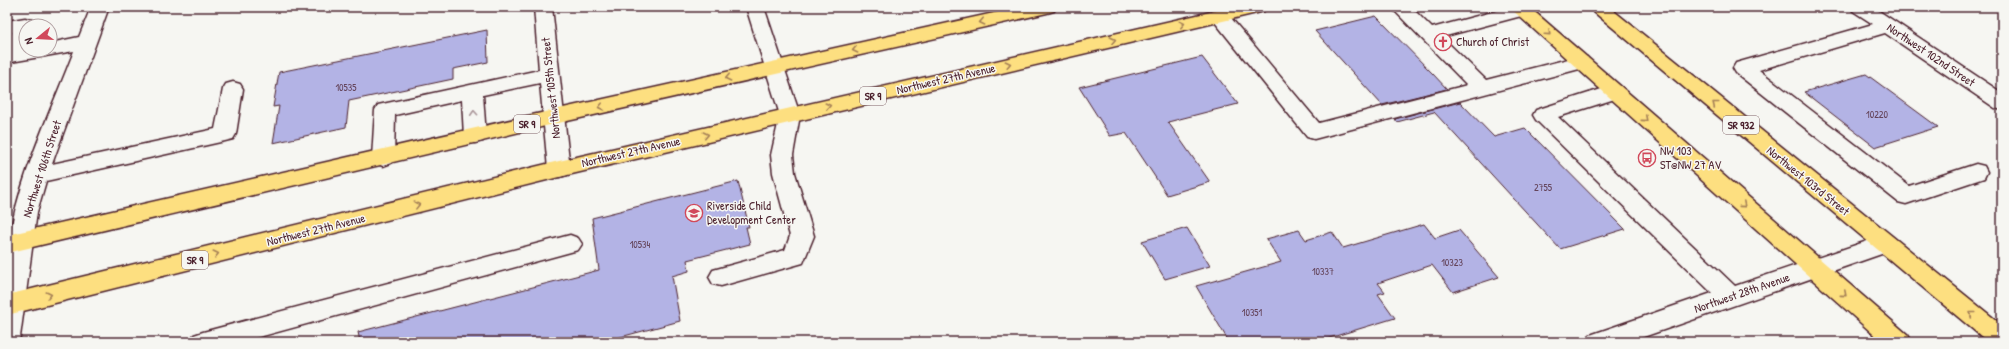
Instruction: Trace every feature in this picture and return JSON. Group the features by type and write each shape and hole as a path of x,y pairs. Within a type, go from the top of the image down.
{"main road":[{"name":"SR 9","path":"14,243 554,117 1047,7"},
{"name":"Northwest 27th Avenue","path":"9,305 559,169 1257,7"},
{"name":"Northwest 103rd Street","path":"1597,7 2002,339"},
{"path":"1520,9 1899,342"}],"street":[{"name":"Northwest 106th Street","path":"7,337 14,243 26,212 37,175 100,7"},
{"name":"Northwest 105th Street","path":"542,7 559,169"},
{"path":"721,277 795,257 802,236 784,173 782,155 790,115 755,7"},
{"path":"1400,7 1482,88"},
{"name":"Northwest 102nd Street","path":"1860,7 2002,103"},
{"path":"1428,35 1520,9"},
{"path":"1218,16 1314,132 1580,62"},
{"path":"7,27 25,24 9,61"},
{"path":"1888,26 1743,68 1906,196 1976,172"},
{"path":"58,47 87,42"},
{"path":"383,158 385,110 550,74"},
{"path":"37,175 225,134 233,89"},
{"path":"472,91 475,136"},
{"path":"1614,92 1543,115 1731,297"},
{"path":"203,342 570,244"},
{"name":"Northwest 28th Avenue","path":"1600,342 1885,244"}],"building":[{"path":"1376,16 1447,89 1382,105 1315,31"},
{"path":"487,30 488,62 453,69 453,79 349,101 346,127 273,143 279,106 273,107 279,72"},
{"path":"1202,57 1238,104 1168,122 1210,182 1167,195 1126,133 1110,136 1079,87"},
{"path":"1866,74 1938,127 1875,147 1804,92"},
{"path":"1460,102 1494,137 1525,128 1625,229 1560,249 1434,112 1397,122 1395,119"},
{"path":"738,181 749,227 746,227 750,244 687,260 689,271 672,276 680,321 602,342 360,342 358,332 599,270 592,218"},
{"path":"1424,224 1435,238 1459,230 1499,277 1453,292 1432,265 1378,283 1385,292 1378,294 1395,318 1316,342 1229,342 1196,286 1281,262 1266,239 1299,230 1306,240 1332,232 1343,248"},
{"path":"1187,228 1210,266 1165,279 1142,241"}],"place":[{"name":"Church of Christ","path":"1443,42"},
{"name":"NW 103 ST@NW 27 AV","path":"1647,158"},
{"name":"Riverside Child Development Center","path":"694,213"}]}
